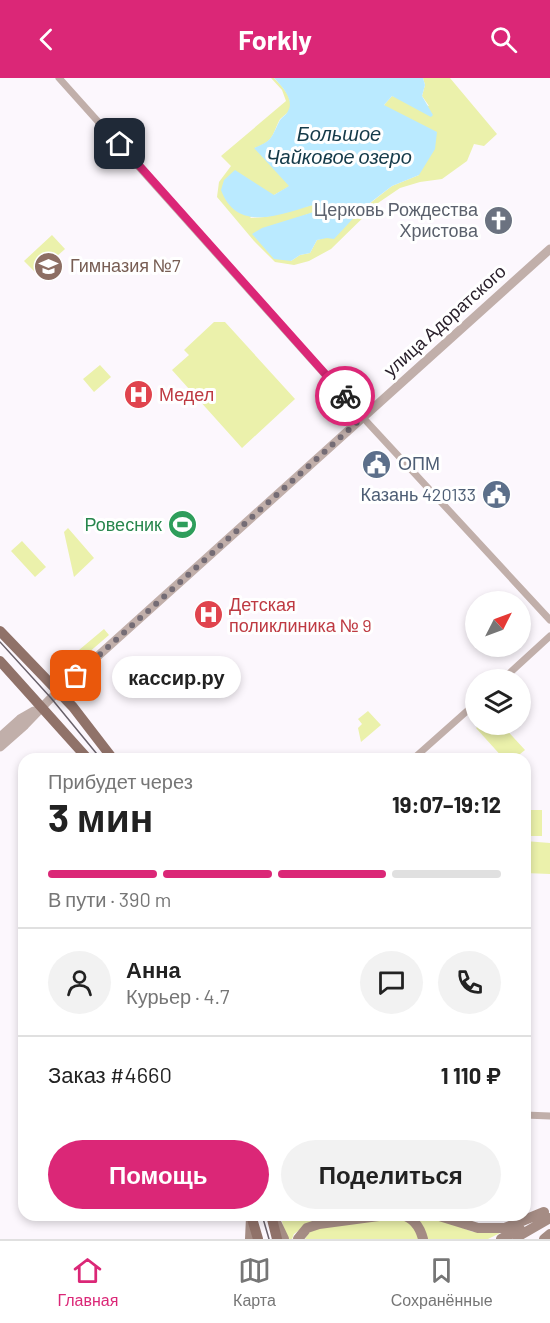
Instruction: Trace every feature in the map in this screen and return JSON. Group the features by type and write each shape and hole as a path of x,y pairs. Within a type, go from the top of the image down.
{"main road":[{"path":"0,631 90,727 109,753"},
{"path":"0,661 83,753"},
{"path":"531,1219 548,1213"},
{"path":"501,1239 548,1213"},
{"path":"514,1239 548,1213"},
{"path":"250,1239 251,1221"},
{"path":"253,1221 258,1239"},
{"path":"273,1221 277,1239"},
{"path":"275,1221 284,1239"},
{"path":"298,1239 307,1228 341,1221"},
{"path":"413,1221 423,1239"},
{"path":"455,1221 478,1228 505,1228 525,1221"},
{"path":"544,1239 550,1234"}],"street":[{"path":"59,78 363,417 550,620"},
{"name":"улица Адоратского","path":"0,747 41,707 550,249"},
{"path":"514,669 550,636"},
{"name":"улица Адоратского","path":"0,737 20,719 41,707"},
{"path":"420,753 465,713"},
{"path":"531,1115 550,1116"}],"green space":[{"path":"271,78 280,84 289,97 289,111 279,121 271,138 255,148 290,186 274,195 250,218 265,217 320,203 320,210 291,220 291,261 300,255 310,253 317,240 327,237 392,186 419,175 384,105 392,96 429,106 422,96 425,85 423,78 450,78 497,134 484,146 474,144 467,161 442,179 400,188 378,203 331,249 309,261 294,265 275,262 217,197 219,182 231,166 221,156 286,101 282,90"},
{"path":"52,235 65,249 37,274 24,261"},
{"path":"214,322 225,322 295,399 242,448 172,370 189,355 184,350"},
{"path":"100,365 111,377 94,392 83,379"},
{"path":"68,528 94,558 74,577 64,532"},
{"path":"22,541 46,567 35,577 11,551"},
{"path":"104,629 109,635 66,672 60,666"},
{"path":"368,711 381,725 361,742 358,728 362,724 358,719"},
{"path":"482,735 511,735 525,750 521,753 499,753"},
{"path":"531,810 542,810 542,836 531,836"},
{"path":"531,841 550,843 550,874 531,873"},
{"path":"282,1221 332,1221 306,1225 294,1234 292,1239 287,1239"},
{"path":"361,1221 406,1221 416,1230 419,1239 305,1239 310,1231 335,1224"},
{"path":"414,1221 445,1221 473,1232 502,1232 488,1239 428,1239"}],"water":[{"name":"Большое Чайковое озеро","path":"274,78 423,78 425,85 422,96 433,115 431,117 392,96 384,105 437,132 435,149 419,175 392,186 362,209 334,239 317,240 310,253 300,255 291,261 274,259 252,234 262,228 320,210 320,203 278,215 251,217 239,213 229,204 221,190 224,180 235,170 274,195 289,186 254,148 270,138 290,107 286,93"}],"tram line":[{"path":"0,642 51,698 96,753"},
{"path":"264,1221 269,1239"}],"way so far":[{"path":"76,676 363,417 345,396"}],"place":[{"name":"Церковь Рождества Христова","path":"499,220"},
{"name":"Гимназия №7","path":"49,266"},
{"name":"Медел","path":"138,395"},
{"name":"ОПМ","path":"377,464"},
{"name":"Казань 420133","path":"497,495"},
{"name":"Ровесник","path":"183,525"},
{"name":"Детская поликлиника № 9","path":"208,615"},
{"name":"кассир.ру","path":"76,676"}],"route":[{"path":"120,144 345,396"}]}
